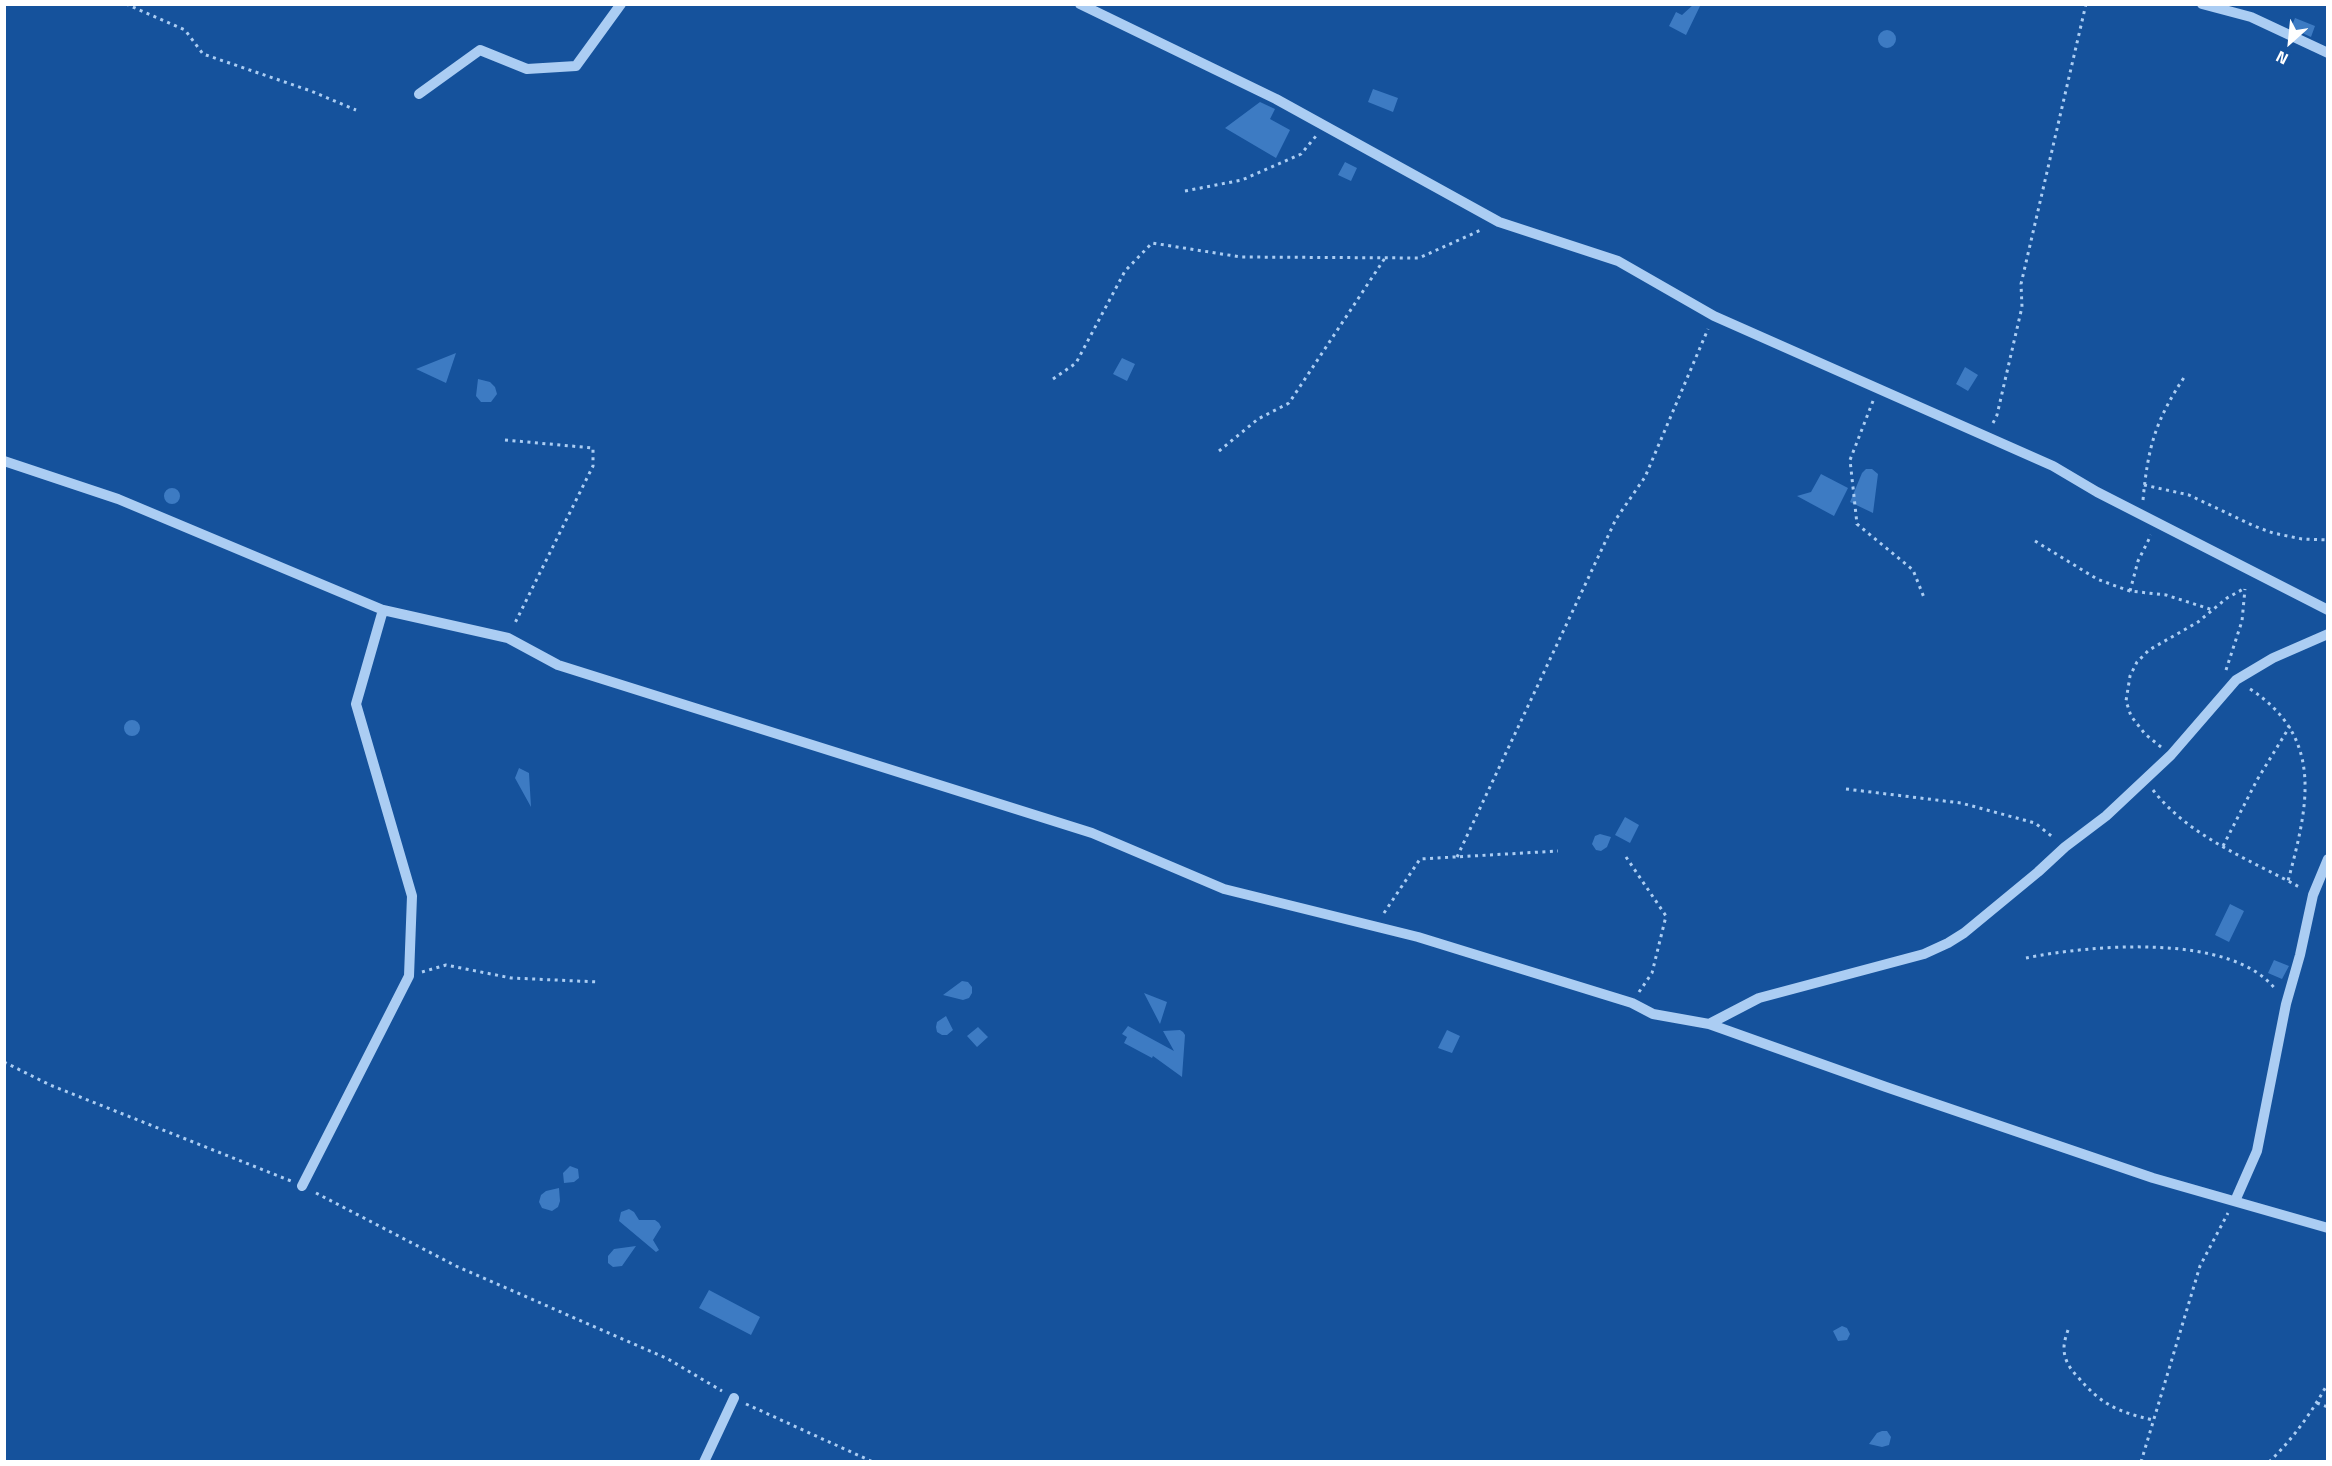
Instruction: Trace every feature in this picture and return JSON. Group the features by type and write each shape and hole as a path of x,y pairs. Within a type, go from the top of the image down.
{"street":[{"path":"419,94 480,50 527,69 576,66 621,4"},
{"path":"1080,4 1276,99 1499,222 1618,261 1714,316 2052,466 2097,492 2328,610"},
{"path":"2202,4 2251,17 2328,53"},
{"path":"4,461 118,499 383,610 508,638 558,665 1092,833 1224,889 1418,937 1632,1003 1653,1014 1709,1024 2153,1178 2328,1228"},
{"path":"302,1185 409,976 412,896 356,704 383,610"},
{"path":"1709,1024 1759,998 1924,954 1964,933 2145,781 2171,755 2236,680 2274,658 2328,634"},
{"path":"2235,1201 2257,1151 2286,1004 2300,955 2313,895 2328,859"},
{"path":"704,1461 734,1398"}],"path":[{"path":"126,4 185,30 203,54 311,91 356,110"},
{"path":"1987,436 1997,416 2022,307 2021,284 2086,4"},
{"path":"1185,191 1242,180 1301,154 1325,126"},
{"path":"1053,379 1076,363 1125,271 1152,243 1241,257 1419,258 1499,222"},
{"path":"1219,451 1258,419 1289,403 1384,258"},
{"path":"1457,857 1616,519 1645,477 1714,316"},
{"path":"2141,514 2147,459 2154,435 2166,405 2185,376"},
{"path":"1878,389 1850,460 1857,524 1913,570 1925,600"},
{"path":"505,440 593,448 593,466 508,638"},
{"path":"2144,485 2190,495 2273,533 2302,539 2328,540"},
{"path":"2130,591 2138,561 2157,523"},
{"path":"2035,541 2097,579 2130,591 2166,595 2213,610"},
{"path":"2224,676 2242,621 2249,570"},
{"path":"2171,755 2145,734 2131,716 2126,701 2130,676 2137,662 2149,650 2198,622 2228,598 2246,588"},
{"path":"2236,680 2267,701 2290,726 2304,760 2306,791 2302,828 2288,881"},
{"path":"2223,846 2257,780 2290,726"},
{"path":"2145,781 2163,804 2205,837 2313,895"},
{"path":"1846,789 1961,803 2020,818 2042,828 2065,847"},
{"path":"1374,927 1420,859 1558,851"},
{"path":"1626,856 1666,916 1652,972 1632,1003"},
{"path":"2026,958 2064,951 2141,947 2204,952 2233,961 2253,971 2272,984 2286,1004"},
{"path":"409,976 446,965 511,978 599,982"},
{"path":"4,1062 50,1085 302,1185 456,1266 668,1359 734,1398 873,1461"},
{"path":"2140,1461 2200,1266 2235,1201"},
{"path":"2068,1330 2064,1347 2066,1361 2091,1393 2107,1406 2153,1420"},
{"path":"2269,1461 2286,1446 2317,1403 2328,1383"},
{"path":"2317,1403 2328,1407"}],"building":[{"path":"1694,4 1701,4 1686,35 1669,26 1676,12 1682,15"},
{"path":"2295,18 2315,26 2311,37 2291,28"},
{"path":"1887,30 1893,33 1896,39 1893,45 1887,48 1881,45 1878,39 1881,33"},
{"path":"1373,89 1398,98 1393,112 1368,102"},
{"path":"1260,102 1275,109 1270,119 1290,130 1276,158 1225,128"},
{"path":"1345,162 1357,168 1351,181 1338,175"},
{"path":"456,353 446,383 416,369"},
{"path":"1122,358 1135,364 1127,381 1113,374"},
{"path":"1965,367 1978,375 1968,391 1956,384"},
{"path":"478,379 490,382 495,387 497,394 491,402 481,402 476,396"},
{"path":"1866,469 1872,469 1878,474 1873,513 1850,502 1862,473"},
{"path":"1821,474 1848,488 1834,516 1797,496 1811,492"},
{"path":"169,488 175,488 180,496 178,502 169,504 164,499 164,493"},
{"path":"129,720 135,720 140,728 138,734 129,736 124,731 124,725"},
{"path":"519,768 529,773 531,807 515,778"},
{"path":"1625,817 1639,825 1630,843 1615,835"},
{"path":"1600,834 1611,837 1607,847 1601,851 1596,850 1592,844 1595,836"},
{"path":"2230,904 2244,911 2229,942 2215,935"},
{"path":"2274,960 2289,966 2282,979 2268,973"},
{"path":"962,981 968,982 972,987 969,998 963,1000 943,995"},
{"path":"1144,993 1167,1002 1160,1024"},
{"path":"946,1016 953,1030 947,1035 942,1035 937,1032 937,1022"},
{"path":"1128,1026 1174,1051 1163,1031 1180,1030 1183,1032 1185,1035 1182,1077 1153,1056 1152,1058 1124,1043 1127,1037 1122,1034"},
{"path":"978,1027 988,1037 977,1047 967,1036"},
{"path":"1447,1030 1460,1036 1452,1053 1438,1048"},
{"path":"570,1166 578,1169 579,1178 574,1182 564,1183 563,1173"},
{"path":"559,1188 558,1207 552,1211 542,1208 539,1202 541,1195 546,1191"},
{"path":"629,1209 639,1220 655,1220 659,1223 661,1227 653,1240 659,1250 656,1252 619,1221 621,1212"},
{"path":"636,1246 622,1266 613,1267 608,1263 608,1256 614,1249"},
{"path":"709,1290 760,1317 751,1335 699,1308"},
{"path":"1842,1326 1847,1328 1850,1334 1847,1340 1838,1341 1833,1331"},
{"path":"1887,1431 1891,1437 1889,1445 1882,1447 1869,1444 1877,1433"}]}
